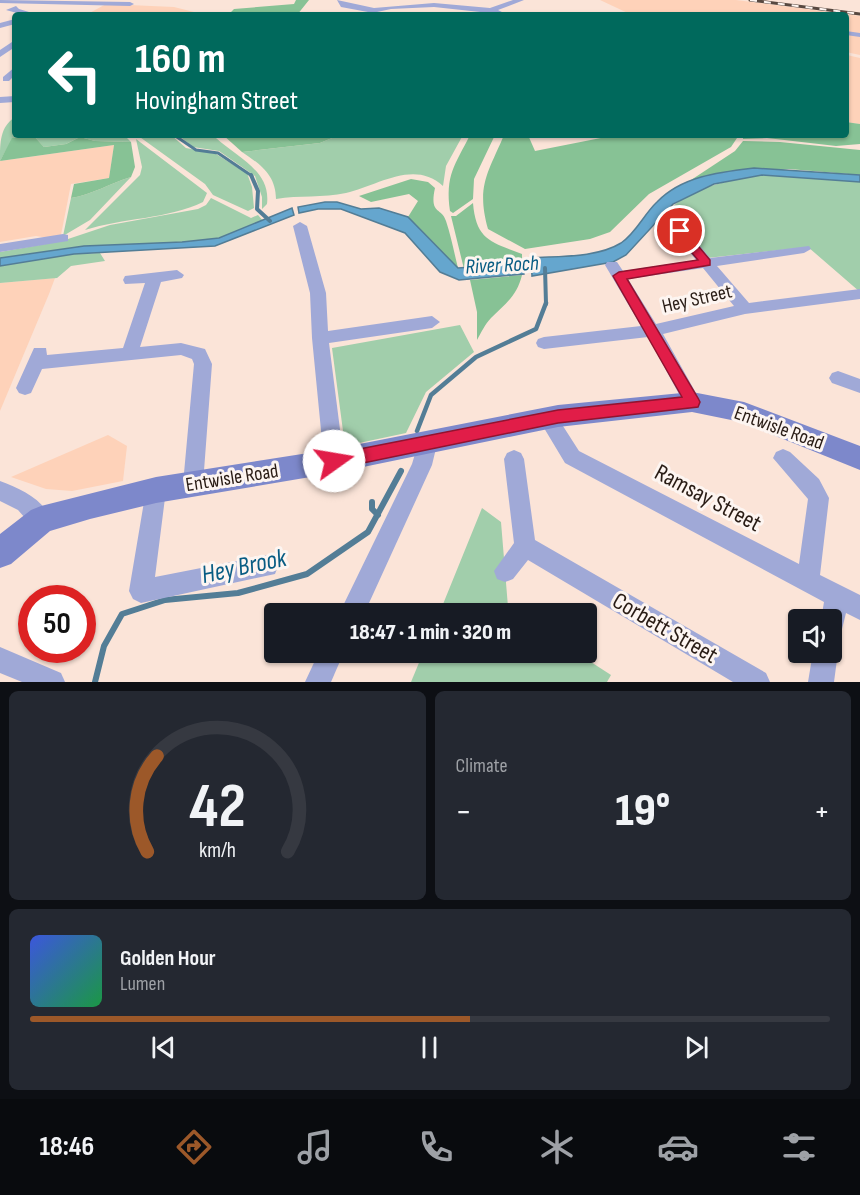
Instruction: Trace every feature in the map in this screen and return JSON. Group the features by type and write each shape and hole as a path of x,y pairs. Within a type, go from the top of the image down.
{"main road":[{"name":"Entwisle Road","path":"0,553 41,520 90,505 156,490 334,461 428,440 547,418 693,402 744,412 860,458"}],"street":[{"path":"340,0 344,5 369,12 406,3 456,3 494,9 499,12"},
{"path":"494,9 520,0"},
{"path":"0,1 130,4"},
{"path":"58,12 73,1"},
{"path":"19,12 10,10 29,2"},
{"path":"87,12 110,2"},
{"path":"6,79 12,73"},
{"path":"300,226 318,292 320,338 334,461"},
{"path":"680,231 745,309"},
{"path":"0,248 63,238"},
{"path":"693,402 616,270 706,262 804,249"},
{"path":"130,280 177,275"},
{"path":"130,352 155,277"},
{"name":"Hey Street","path":"544,343 651,331 745,309 860,294"},
{"path":"320,338 432,322"},
{"path":"25,388 38,357 181,349 199,354 203,364 193,484"},
{"path":"838,378 860,386"},
{"name":"Ramsay Street","path":"547,418 572,458 860,608"},
{"path":"356,603 422,465 428,440"},
{"path":"783,458 812,486 819,498 808,581"},
{"path":"505,571 525,546 514,459"},
{"path":"156,490 141,591 267,566"},
{"path":"0,491 25,503 41,520"},
{"name":"Corbett Street","path":"525,546 757,682"},
{"path":"834,609 837,596"},
{"path":"0,660 24,677 52,682"},
{"path":"318,682 327,663"},
{"path":"821,682 824,663"}],"shaded area":[{"path":"600,0 736,0 829,12 626,12"},
{"path":"106,4 174,7 194,12 91,12"},
{"path":"849,15 860,16 860,55 849,53"},
{"path":"849,55 860,58 860,124 849,122"},
{"path":"114,145 109,178 71,184 60,240 36,236 0,242 0,161"},
{"path":"55,278 49,294 0,411 0,283"},
{"path":"108,435 127,446 123,481 72,491 46,489 11,477"}],"green space":[{"path":"296,0 309,0 299,12 231,12 234,9 294,4"},
{"path":"12,119 13,138 0,161 1,141 6,125"},
{"path":"849,122 860,124 860,144 836,146 767,138 849,138"},
{"path":"12,138 36,138 44,147 66,144 78,138 84,138 95,141 131,142 135,167 131,177 71,198 74,184 109,178 114,145 0,161"},
{"path":"36,138 78,138 66,144 44,147"},
{"path":"84,138 127,138 131,142 95,141"},
{"path":"141,138 174,138 186,148 216,154 247,173 252,187 254,208 248,211 213,195 205,184"},
{"path":"182,138 216,138 258,174 267,193 267,204 262,209 262,197 255,176 219,151 193,147"},
{"path":"226,138 332,138 320,143 242,152"},
{"path":"332,138 461,138 446,166 443,186 432,178 408,175 346,193 276,199 273,183 266,171 242,152 320,143"},
{"path":"468,138 494,138 474,179 473,199 453,213 450,211 449,188 456,163"},
{"path":"503,138 529,138 535,151 601,138 737,138 731,147 649,194 610,232 590,239 525,249 488,229 483,202 485,180"},
{"path":"136,139 207,193 203,202 175,212 85,230 140,175 142,167"},
{"path":"743,141 780,142 860,150 860,175 789,169 691,180 735,151"},
{"path":"762,175 860,182 860,292 808,247 707,258 675,217 662,219 671,208 694,192 720,183"},
{"path":"131,177 90,220 63,236 71,198"},
{"path":"411,179 428,182 435,188 435,207 446,221 458,268 408,217 418,201 409,194 371,202 359,196"},
{"path":"211,198 251,218 258,215 264,222 219,238 182,242 84,246 0,258 0,252 62,241 110,225 198,209 206,205"},
{"path":"473,203 482,232 494,242 522,254 522,264 464,269 451,216 456,216"},
{"path":"100,253 105,261 71,266 57,278 0,283 0,266 74,254"},
{"path":"522,275 514,294 489,320 477,340 477,312 470,280"},
{"path":"460,325 474,352 426,392 406,433 345,446 332,348"},
{"path":"482,508 501,522 508,603 443,603"},
{"path":"419,663 592,663 611,675 607,682 411,682"}],"water":[{"path":"754,168 860,175 860,182 762,175 714,184 673,204 626,255 613,262 532,276 531,258 589,254 621,243 657,202 678,186 702,177"},
{"name":"River Roch","path":"337,202 361,209 379,208 408,217 458,268 524,263 524,274 459,280 440,272 405,233 341,209 318,209 299,213 298,207"},
{"path":"292,208 294,215 215,246 74,254 0,266 0,258 84,246 182,242 219,238"}],"waterway":[{"path":"178,138 196,150 218,153 251,175"},
{"path":"251,175 258,191 257,209 270,221"},
{"name":"Hey Brook","path":"545,268 546,303"},
{"name":"Hey Brook","path":"417,431 431,395 476,357 536,329 546,303"},
{"name":"Hey Brook","path":"377,514 401,471"},
{"path":"372,502 372,509 377,514"},
{"name":"Hey Brook","path":"95,682 104,646 122,614 165,600 238,593 307,574 368,532 377,514"}],"railway":[{"path":"750,0 844,12"},
{"path":"849,13 860,14"}],"route":[{"path":"334,461 428,440 558,416 693,402 619,276 706,262 680,231"}]}
